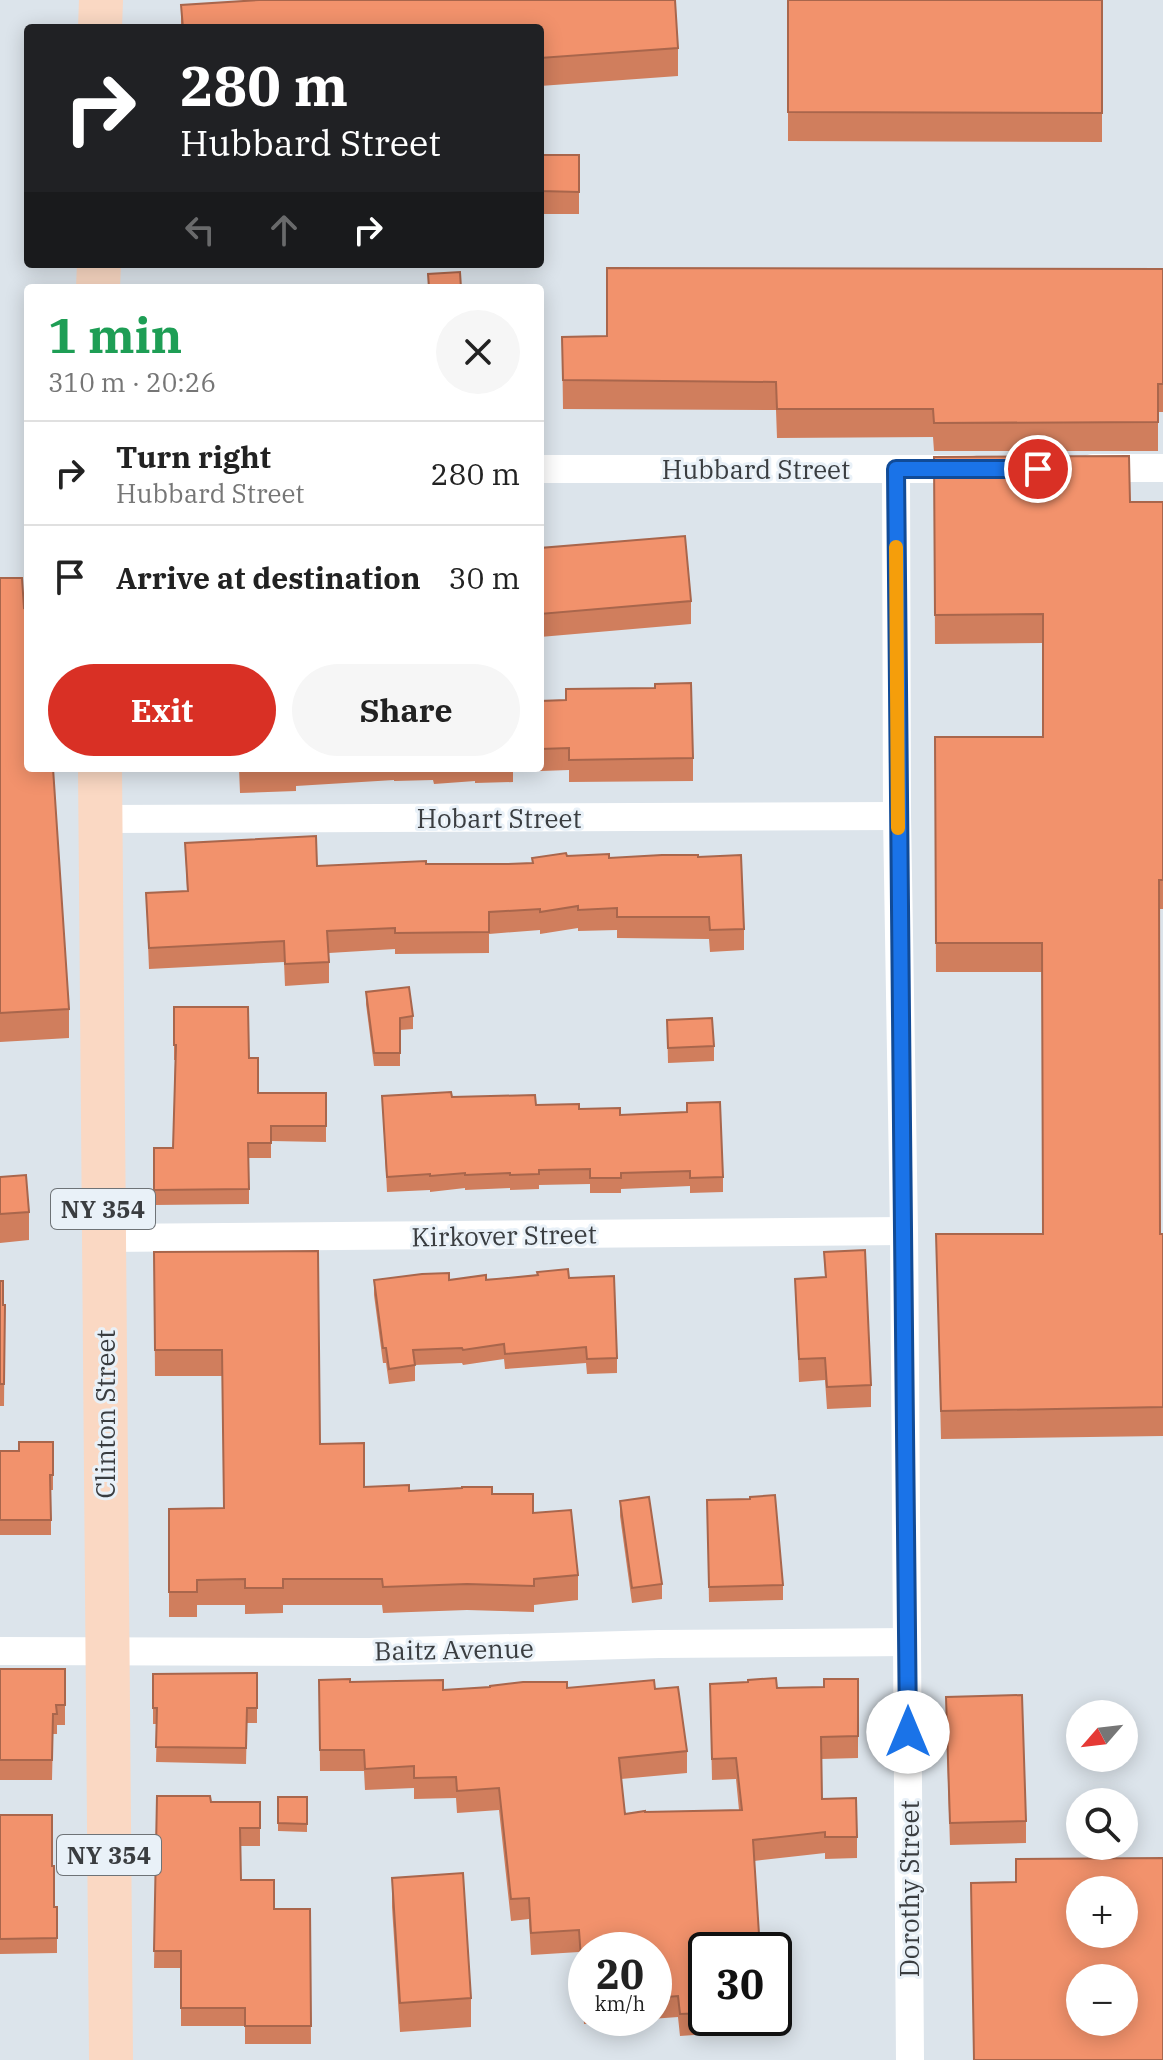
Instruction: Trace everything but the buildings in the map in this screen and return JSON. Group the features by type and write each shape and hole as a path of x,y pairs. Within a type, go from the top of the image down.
{"main road":[{"path":"100,24 101,0"},
{"name":"Clinton Street","path":"100,772 111,2060"}],"street":[{"path":"1069,469 1163,468"},
{"name":"Hubbard Street","path":"544,469 991,469"},
{"name":"Dorothy Street","path":"896,469 910,2060"},
{"name":"Hobart Street","path":"100,819 897,816"},
{"name":"Kirkover Street","path":"104,1238 904,1231"},
{"name":"Baitz Avenue","path":"0,1651 369,1652 659,1644 907,1642"}],"slow traffic":[{"path":"896,547 898,828"}],"route":[{"path":"908,1732 896,469 1038,469"}]}
